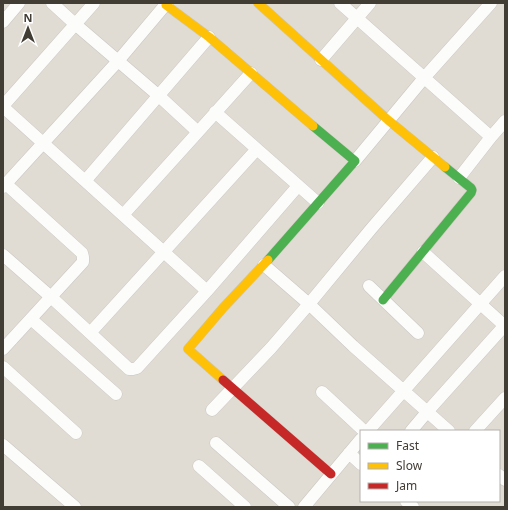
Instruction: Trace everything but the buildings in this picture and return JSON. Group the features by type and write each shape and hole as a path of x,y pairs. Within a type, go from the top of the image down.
{"street":[{"path":"3,22 19,3"},
{"path":"52,3 198,132"},
{"path":"94,3 3,107 206,291"},
{"path":"258,3 388,120 472,190 383,300"},
{"path":"340,3 491,137"},
{"path":"321,60 370,3"},
{"path":"332,474 188,349 318,203 490,3"},
{"path":"3,349 83,262 82,253 5,186 118,61 167,4 209,37 354,161"},
{"path":"86,181 209,37"},
{"path":"123,215 251,73"},
{"path":"216,112 318,203"},
{"path":"459,178 505,121"},
{"path":"90,332 257,149"},
{"path":"212,410 271,348 370,229 433,157"},
{"path":"3,255 52,297 129,369 133,370 137,368 298,186"},
{"path":"412,430 505,326 423,252"},
{"path":"264,264 353,346 448,430"},
{"path":"369,430 505,276"},
{"path":"369,286 418,332"},
{"path":"31,319 116,394"},
{"path":"3,367 76,432"},
{"path":"322,392 363,430"},
{"path":"476,430 505,398"},
{"path":"304,507 360,440"},
{"path":"216,443 289,507"},
{"path":"3,445 75,507"},
{"path":"349,453 360,463"},
{"path":"200,466 245,507"}],"shaded area":[{"path":"3,3 505,3 505,507 3,507"}],"traffic: fast":[{"path":"268,260 355,161 313,126"},
{"path":"383,300 471,193 471,188 445,167"}],"traffic: slow":[{"path":"258,3 388,120 445,167"},
{"path":"166,5 209,37 313,126"},
{"path":"223,380 188,349 223,308 268,260"}],"traffic: jam":[{"path":"223,380 331,474"}]}
